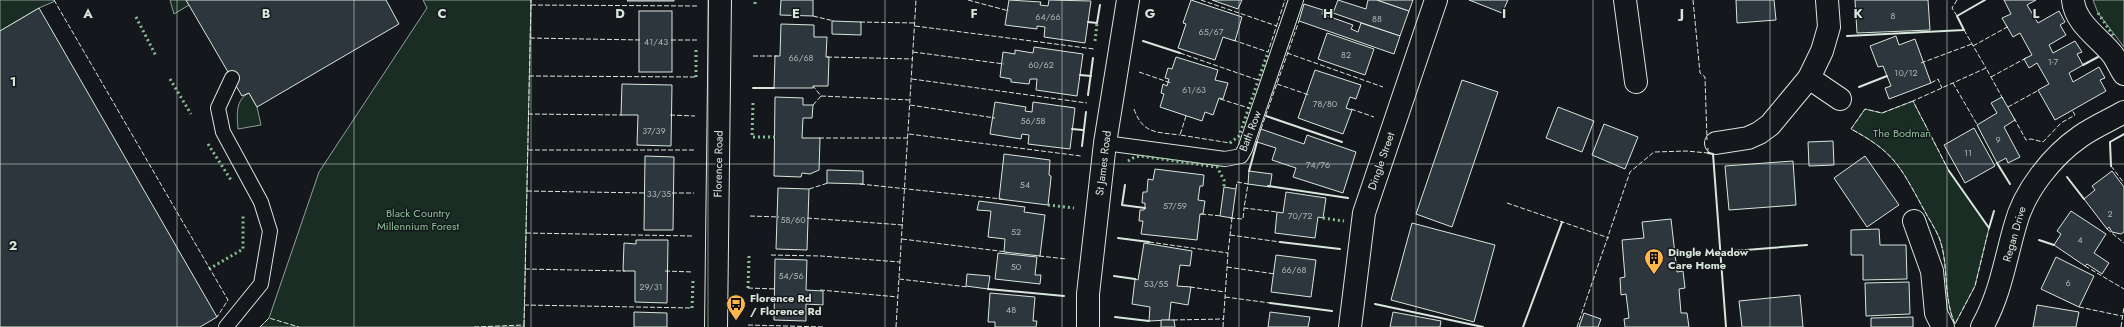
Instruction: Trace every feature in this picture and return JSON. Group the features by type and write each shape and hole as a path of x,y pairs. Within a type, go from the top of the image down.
{"street":[{"name":"Florence Road","path":"716,327 720,0"},
{"name":"St James Road","path":"1088,327 1088,294 1105,143 1128,0"},
{"name":"Dingle Street","path":"1350,327 1364,213 1436,0"},
{"path":"1625,0 1636,82"},
{"path":"1716,143 1748,138 1759,133 1770,125 1809,78 1822,51 1829,27 1827,0"},
{"path":"2074,0 2074,5 2088,29 2112,54 2124,74"},
{"path":"1809,78 1840,99"},
{"name":"Regan Drive","path":"1982,327 1993,307 2004,273 2015,224 2023,203 2033,187 2054,160 2081,136 2124,112"},
{"path":"1914,220 1932,271 1936,313 1943,327"}],"lane":[{"name":"Bath Row","path":"1105,143 1224,159 1241,156 1296,0"},
{"path":"226,327 261,284 270,231 261,202 223,132 218,108 232,78"}],"green space":[{"path":"0,0 55,1 39,8 0,31"},
{"path":"170,0 186,0 189,5 174,14"},
{"name":"Black Country Millennium Forest","path":"423,0 531,0 524,327 260,327 269,318 319,172 427,8"},
{"path":"2093,0 2124,0 2124,47 2098,13"},
{"path":"249,93 257,107 261,125 238,129 237,113 239,104 244,96"},
{"name":"The Bodman","path":"1913,101 1949,171 1989,228 1975,286 1955,324 1951,314 1947,293 1943,250 1934,228 1908,181 1894,161 1877,145 1851,129 1865,109 1882,113"}],"building":[{"path":"186,0 386,0 399,24 257,107 249,93 242,96"},
{"path":"674,0 674,1 627,1"},
{"path":"781,0 813,0 813,16 780,15"},
{"path":"1009,0 1041,2 1040,5 1048,6 1049,0 1091,1 1085,43 1044,37 1045,27 1037,26 1037,29 1005,25"},
{"path":"1191,0 1242,17 1235,41 1223,37 1215,60 1178,48 1186,24 1183,23"},
{"path":"1212,0 1242,0 1238,9"},
{"path":"1338,0 1366,9 1368,0 1377,0 1409,11 1400,36 1333,13"},
{"path":"1377,0 1413,0 1409,11"},
{"path":"1469,0 1508,0 1502,13"},
{"path":"1736,0 1774,0 1776,20 1737,23"},
{"path":"1855,0 1928,0 1930,30 1857,33"},
{"path":"2004,0 2036,0 2027,5 2038,23 2059,11 2065,22 2060,25 2066,35 2049,45 2053,53 2075,41 2082,52 2077,54 2083,65 2069,73 2073,82 2099,67 2105,78 2100,80 2106,91 2055,120 2038,90 2049,84 2037,63 2029,68 2024,59 2032,55 2020,33 2013,37 2002,18 2011,14"},
{"path":"1304,4 1323,10 1322,14 1353,25 1351,29 1358,32 1361,23 1400,36 1394,54 1299,21"},
{"path":"39,8 217,317 200,327 0,327 0,31"},
{"path":"639,11 672,11 672,72 639,72"},
{"path":"832,21 861,22 861,35 832,34"},
{"path":"781,24 814,25 814,37 827,37 826,57 829,57 828,86 813,86 813,88 774,88 775,56 780,56"},
{"path":"1327,33 1374,49 1365,75 1318,59"},
{"path":"1896,36 1899,45 1915,39 1931,83 1889,99 1885,88 1891,86 1883,66 1878,67 1870,46"},
{"path":"1034,47 1083,54 1077,96 1036,90 1037,79 1030,79 1029,84 1011,82 1011,79 1000,77 1003,52 1015,54 1015,50 1033,53"},
{"path":"1176,57 1218,70 1215,80 1228,83 1223,99 1219,98 1213,115 1205,112 1202,121 1160,107 1164,94 1161,93 1163,84 1167,86 1169,79 1165,78 1168,68 1172,69"},
{"path":"1315,70 1361,85 1356,99 1350,97 1346,108 1352,110 1343,134 1298,118"},
{"path":"1462,80 1498,92 1452,227 1416,214"},
{"path":"622,84 672,85 671,146 637,145 638,115 621,115"},
{"path":"775,97 803,98 803,105 813,105 812,118 803,118 802,138 820,138 819,170 810,174 802,173 801,177 774,176"},
{"path":"2002,97 2015,120 2004,127 2020,157 2008,163 2006,158 1997,163 1977,125 1997,113 1991,103"},
{"path":"995,102 1026,107 1025,111 1032,112 1033,102 1075,108 1070,149 1028,144 1029,135 1022,134 1021,139 990,134"},
{"path":"1558,107 1594,121 1582,152 1546,138"},
{"path":"1604,124 1638,137 1625,169 1592,155"},
{"path":"1974,128 1995,166 1965,183 1944,145"},
{"path":"1261,129 1304,144 1307,135 1356,152 1343,193 1293,177 1296,168 1272,160 1276,148 1257,142"},
{"path":"1833,141 1834,165 1809,166 1808,142"},
{"path":"1004,154 1050,160 1049,175 1051,178 1048,205 999,199"},
{"path":"645,156 674,157 673,230 644,230"},
{"path":"1865,156 1899,205 1867,227 1834,178"},
{"path":"1793,161 1796,205 1729,210 1725,166"},
{"path":"1155,169 1204,175 1203,186 1200,186 1198,200 1205,201 1203,214 1200,214 1197,240 1141,234 1143,221 1139,221 1140,210 1144,210 1145,208 1145,203 1142,203 1143,192 1147,192 1148,179 1153,180"},
{"path":"827,170 863,171 863,184 827,183"},
{"path":"1249,171 1272,174 1270,187 1248,184"},
{"path":"2112,171 2124,187 2124,232 2121,234 2112,232 2109,227 2107,229 2084,199 2095,190 2092,186"},
{"path":"1224,187 1236,189 1232,218 1220,216"},
{"path":"778,188 809,189 807,250 776,249"},
{"path":"1286,192 1326,198 1323,218 1318,217 1315,238 1275,233 1277,212 1283,213"},
{"path":"979,201 1025,207 1024,212 1045,215 1040,256 1004,252 1005,239 988,237 991,211 977,210"},
{"path":"2071,211 2106,234 2094,253 2109,263 2102,274 2087,264 2085,266 2054,245 2061,234 2057,231"},
{"name":"Dingle Meadow Care Home","path":"1671,219 1677,272 1683,271 1685,288 1679,289 1681,313 1687,313 1689,327 1625,327 1624,319 1629,318 1626,294 1621,295 1620,278 1625,277 1622,240 1644,238 1642,222"},
{"path":"1412,223 1495,245 1474,322 1391,300"},
{"path":"1879,229 1880,245 1906,245 1907,279 1863,280 1863,255 1851,255 1851,230"},
{"path":"636,240 668,240 667,303 635,302 635,271 623,271 624,243 636,244"},
{"path":"1144,243 1192,251 1190,266 1180,265 1177,286 1191,287 1188,305 1171,302 1169,320 1149,321 1150,307 1132,304 1135,279 1138,280"},
{"path":"998,253 1037,257 1035,275 1041,275 1040,284 995,279"},
{"path":"1276,255 1316,260 1311,297 1271,292"},
{"path":"2056,257 2094,276 2079,307 2041,289"},
{"path":"775,259 807,260 806,290 823,291 823,305 806,304 806,321 774,320"},
{"path":"967,274 990,276 988,289 966,286"},
{"path":"1909,282 1910,314 1866,316 1865,283"},
{"path":"990,293 1035,297 1033,321 1037,321 1036,327 995,327 995,322 988,322"},
{"path":"1800,295 1803,327 1742,327 1739,301"},
{"path":"2037,305 2079,312 2076,327 2033,327"},
{"path":"634,312 667,313 667,327 634,327"},
{"path":"1270,312 1310,317 1308,327 1268,327"},
{"path":"1393,312 1441,321 1440,327 1390,327"},
{"path":"1584,313 1601,319 1598,327 1579,327"},
{"path":"1913,317 1913,327 1871,327 1871,318"},
{"path":"1161,320 1174,320 1175,327 1161,327"}],"hedge":[{"path":"2098,13 2114,37"},
{"path":"136,17 156,56"},
{"path":"1095,41 1097,23"},
{"path":"696,48 696,77"},
{"path":"1230,143 1239,136 1268,52"},
{"path":"170,79 191,114"},
{"path":"753,103 752,137 775,137"},
{"path":"208,144 231,180"},
{"path":"1128,161 1140,156 1217,167 1224,180 1224,187"},
{"path":"1048,205 1074,208"},
{"path":"209,269 243,249 243,214"},
{"path":"1323,218 1344,221"},
{"path":"748,288 749,256"},
{"path":"692,308 693,280"}],"fence":[{"path":"54,0 228,300 217,317"},
{"path":"524,325 531,0"},
{"path":"896,327 916,0"},
{"path":"968,0 1009,11"},
{"path":"1201,0 1277,26"},
{"path":"1233,40 1268,52 1285,0"},
{"path":"1693,0 1700,73 1705,77 1707,140"},
{"path":"1957,0 1952,8 1957,16"},
{"path":"531,5 697,6"},
{"path":"1322,10 1335,14"},
{"path":"813,16 834,21"},
{"path":"1261,129 1299,21"},
{"path":"860,22 915,23"},
{"path":"915,26 1094,49"},
{"path":"1973,46 2009,26"},
{"path":"1964,30 1986,68"},
{"path":"530,38 641,40"},
{"path":"671,40 697,40"},
{"path":"1921,63 1972,44"},
{"path":"913,52 1004,64"},
{"path":"1180,53 1258,80"},
{"path":"1287,53 1383,87"},
{"path":"753,56 777,56"},
{"path":"827,57 913,59"},
{"path":"1991,77 2026,58"},
{"path":"1949,171 1913,101 1986,68 2003,99"},
{"path":"1139,72 1171,83"},
{"path":"529,76 696,77"},
{"path":"912,79 1087,103"},
{"path":"1931,83 1938,79 1942,88"},
{"path":"1953,83 1978,126"},
{"path":"1277,84 1309,95"},
{"path":"813,86 821,96 813,105"},
{"path":"2008,107 2039,90"},
{"path":"821,96 910,100"},
{"path":"1220,99 1249,108"},
{"path":"1913,101 1882,113 1865,109 1851,129 1877,145 1894,161 1908,181 1934,228 1943,250 1947,293 1951,314 1955,324 1975,286 1989,228"},
{"path":"910,105 995,118"},
{"path":"1134,109 1142,123 1151,130 1180,135"},
{"path":"1351,109 1374,117"},
{"path":"2014,118 2026,140 2031,139 2043,142 2061,123 2075,115 2072,110"},
{"path":"528,114 622,115"},
{"path":"670,115 695,116"},
{"path":"1186,116 1180,135 1230,143"},
{"path":"909,134 1081,156"},
{"path":"819,138 908,138"},
{"path":"1577,327 1630,172 1654,152 1686,151 1708,153 1708,148"},
{"path":"528,150 695,150"},
{"path":"2111,166 2124,183"},
{"path":"1236,189 1237,182 1248,184 1244,208 1278,212"},
{"path":"809,189 828,183"},
{"path":"860,184 1002,199"},
{"path":"527,191 646,193"},
{"path":"672,193 694,193"},
{"path":"1507,203 1609,238"},
{"path":"1230,218 1243,219 1244,208"},
{"path":"1201,214 1222,216"},
{"path":"750,216 779,217"},
{"path":"807,218 903,225"},
{"path":"1223,327 1232,218"},
{"path":"2107,229 2124,243"},
{"path":"526,233 693,236"},
{"path":"1230,235 1280,242"},
{"path":"902,239 1007,252"},
{"path":"1149,242 1228,253"},
{"path":"771,255 821,256 900,262"},
{"path":"1039,256 1067,259"},
{"path":"2085,266 2124,289"},
{"path":"1227,267 1275,274"},
{"path":"525,269 625,271"},
{"path":"665,271 693,272"},
{"path":"899,279 968,287"},
{"path":"1190,287 1225,292"},
{"path":"748,288 776,289"},
{"path":"820,290 898,297"},
{"path":"1225,297 1270,303"},
{"path":"524,305 692,308"},
{"path":"2079,307 2122,316"},
{"path":"2121,327 2124,307"},
{"path":"260,327 269,318 299,327"},
{"path":"1173,320 1223,319"},
{"path":"474,327 524,325 524,327"},
{"path":"748,325 825,327"}],"wall":[{"path":"1847,36 1964,30 1957,16 1985,0"},
{"path":"1088,22 1097,23 1100,5"},
{"path":"1143,41 1180,53"},
{"path":"2083,65 2098,57"},
{"path":"1088,95 1093,58"},
{"path":"1080,75 1091,76"},
{"path":"1859,87 1887,76"},
{"path":"753,88 774,88"},
{"path":"1082,146 1086,112"},
{"path":"1266,116 1342,142"},
{"path":"1072,129 1083,130"},
{"path":"2111,166 2110,142 2124,134"},
{"path":"1249,171 1257,142"},
{"path":"1708,153 1713,154 1726,327"},
{"path":"1997,163 2010,184"},
{"path":"1949,171 1989,228 1994,211"},
{"path":"2067,177 2084,199"},
{"path":"1125,185 1122,205 1145,208"},
{"path":"1268,186 1348,198"},
{"path":"1523,327 1562,222"},
{"path":"1118,238 1149,242"},
{"path":"2039,240 2054,245"},
{"path":"1280,242 1340,249"},
{"path":"1721,252 1807,245"},
{"path":"1114,276 1135,279"},
{"path":"988,289 1064,296"},
{"path":"1270,303 1332,311"},
{"path":"1375,304 1483,327"},
{"path":"1115,317 1149,321"}],"place":[{"name":"Dingle Meadow Care Home","path":"1654,275"},
{"name":"Florence Rd / Florence Rd","path":"736,321"}]}
